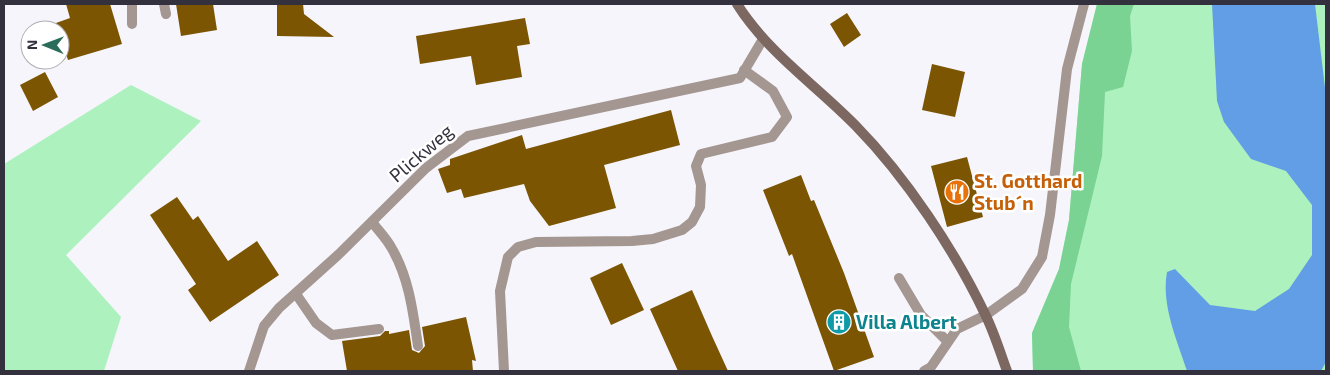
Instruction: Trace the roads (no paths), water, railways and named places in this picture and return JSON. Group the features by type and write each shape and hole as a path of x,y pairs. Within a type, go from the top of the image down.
{"main road":[{"path":"738,4 763,40 856,126 911,191 958,264 986,315 1007,371"}],"street":[{"path":"132,4 132,24"},
{"path":"924,371 931,367 958,329 986,315 1022,289 1042,257 1050,215 1067,69 1084,4"},
{"name":"Plickweg","path":"249,371 264,326 279,308 372,222 426,168 468,136 740,78 763,40"},
{"path":"504,371 500,292 508,257 518,247 536,242 632,242 653,239 682,230 692,222 700,207 700,185 696,166 701,154 772,137 787,117 773,91 744,70"},
{"path":"372,222 391,246 403,270 411,302 418,346"},
{"path":"899,278 921,315 948,341"},
{"path":"296,294 316,324 332,335 379,329"}],"water":[{"path":"1212,4 1315,4 1326,96 1326,362 1321,371 1187,371 1175,335 1166,297 1167,272 1175,269 1210,305 1255,311 1289,289 1312,255 1312,205 1286,171 1251,159 1224,122 1217,101"}],"place":[{"name":"St. Gotthard Stub´n","path":"957,192"},
{"name":"Villa Albert","path":"839,322"}]}
